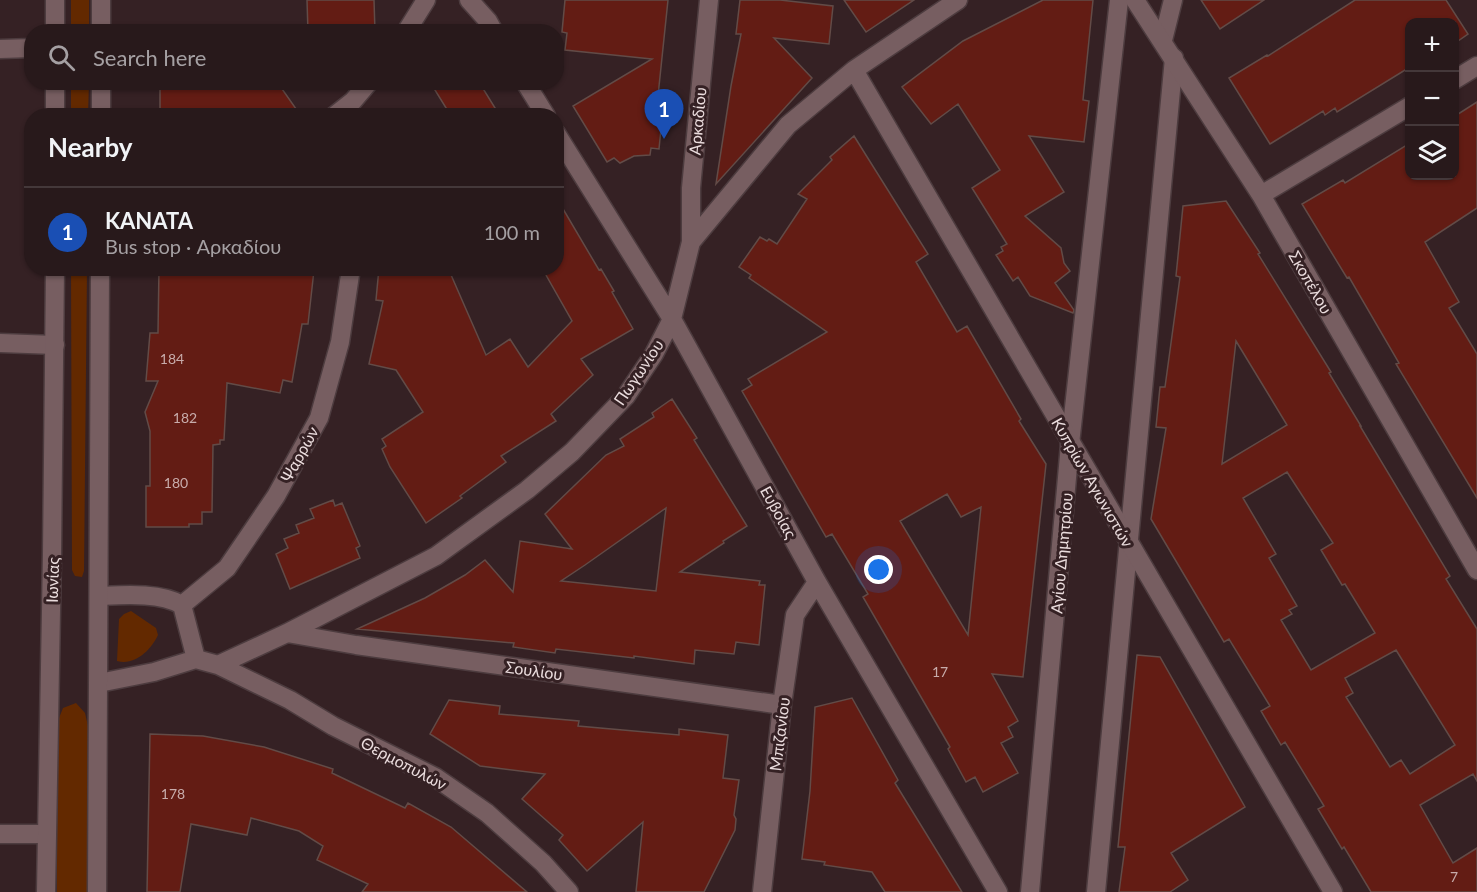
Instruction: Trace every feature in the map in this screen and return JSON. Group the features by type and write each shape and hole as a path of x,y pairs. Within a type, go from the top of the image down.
{"street":[{"path":"55,0 55,24"},
{"path":"101,0 101,24"},
{"path":"411,24 426,0"},
{"path":"469,0 488,24"},
{"name":"Αρκαδίου","path":"691,242 691,188 709,0"},
{"name":"Πωγωνίου","path":"218,665 287,633 436,556 527,490 572,452 626,396 654,354 672,319 691,242 789,125 854,70 958,0"},
{"name":"Αγίου Δημητρίου","path":"1030,892 1070,444 1119,0"},
{"name":"Σκοπέλου","path":"1135,0 1261,195 1477,570"},
{"path":"1162,40 1173,0"},
{"path":"0,49 24,48"},
{"path":"1096,892 1174,58"},
{"path":"1459,77 1477,66"},
{"name":"Κυπρίων Αγωνιστών","path":"854,70 1333,892"},
{"path":"54,108 55,90"},
{"path":"101,90 101,108"},
{"path":"344,108 362,90"},
{"path":"530,90 541,108"},
{"path":"1261,195 1405,109"},
{"name":"Ευβοίας","path":"564,146 672,319 817,582 998,892"},
{"name":"Ιωνίας","path":"46,892 45,834 52,554 55,276"},
{"path":"98,892 100,276"},
{"name":"Ψαρρών","path":"182,605 227,568 276,496 318,418 340,342 350,276"},
{"path":"0,343 55,345"},
{"name":"Μπιζανίου","path":"762,892 782,705 795,615 817,582"},
{"path":"99,596 131,594 174,600 182,605 196,659"},
{"name":"Σουλίου","path":"287,633 356,645 782,705"},
{"path":"99,684 154,672 196,659 218,665"},
{"name":"Θερμοπυλών","path":"218,665 290,700 333,726 435,777 487,813 543,863 570,892"},
{"path":"0,834 45,834"}],"shaded area":[{"path":"71,0 89,0 89,24 71,24"},
{"path":"71,90 89,90 88,108 71,108"},
{"path":"71,276 87,276 84,571 82,577 75,576 72,570"},
{"path":"131,611 156,628 158,635 147,651 136,659 117,661 119,619"},
{"path":"76,703 85,713 88,726 87,892 57,892 57,723 63,708"}],"building":[{"path":"307,0 374,0 375,24 308,24"},
{"path":"565,0 668,0 658,96 664,97 659,149 651,148 650,155 634,156 620,163 614,158 607,162 573,106 652,59 565,50 567,33 564,32"},
{"path":"740,0 780,0 833,6 829,44 774,38 812,78 716,184 741,34 736,34"},
{"path":"844,0 914,0 866,32"},
{"path":"1043,0 1093,0 1083,100 1089,101 1084,142 1029,136 1064,192 1025,216 1061,248 1064,263 1070,271 1055,283 1074,310 1073,313 1030,296 1018,277 1013,281 996,255 1003,251 1001,247 1007,244 972,188 1000,170 958,104 931,124 902,87 963,41"},
{"path":"1201,0 1264,0 1220,29"},
{"path":"1355,0 1446,0 1458,18 1405,18 1405,70 1337,112 1335,108 1325,115 1323,111 1270,144 1229,78 1268,56"},
{"path":"1459,20 1468,34 1459,40"},
{"path":"160,90 283,90 295,108 160,108"},
{"path":"435,90 484,90 495,108 446,108"},
{"path":"1477,102 1477,208 1425,242 1459,302 1449,308 1477,354 1477,498 1396,364 1399,363 1349,277 1347,278 1302,204 1343,180 1345,183 1405,146 1405,180 1459,180 1459,113"},
{"path":"854,136 928,254 916,262 957,332 967,326 1021,419 1019,421 1046,464 1023,677 992,674 1018,721 1008,727 1013,737 1001,743 1018,773 983,792 975,777 966,782 948,749 950,747 863,597 868,594 832,534 826,537 742,391 752,385 748,379 827,332 749,278 751,275 739,267 760,237 777,244 807,199 798,194 832,160 830,157","holes":["947,494 961,517 981,507 968,635 900,521"]},
{"path":"1226,201 1331,372 1329,373 1450,576 1446,579 1477,629 1477,781 1473,774 1420,805 1453,863 1477,848 1477,892 1371,892 1318,809 1324,806 1285,742 1281,745 1261,711 1270,706 1229,639 1224,642 1151,519 1166,428 1156,427 1160,387 1165,387 1180,277 1176,276 1183,206","holes":["1236,341 1287,425 1222,464","1287,472 1333,543 1321,550 1375,633 1311,670 1281,620 1292,614 1289,610 1297,606 1269,558 1276,554 1243,498","1396,650 1455,745 1410,774 1401,760 1390,767 1346,697 1353,693 1345,678"]},
{"path":"564,211 614,291 612,292 633,329 581,359 593,375 551,414 556,421 501,456 506,462 460,496 462,498 426,523 390,467 382,449 386,446 382,439 423,412 396,370 369,364 383,301 376,300 378,276 451,276 486,355 510,339 528,367 572,321 547,276 564,276"},
{"path":"159,276 313,276 308,324 302,324 292,382 283,380 280,393 227,383 224,440 220,440 220,444 213,445 212,512 202,512 202,524 189,524 189,527 146,527 146,486 150,486 150,431 145,412 158,381 146,381 150,333 158,333"},
{"path":"672,399 697,438 694,440 747,526 680,572 760,581 759,585 765,585 759,645 736,642 734,654 695,650 694,664 556,649 555,653 513,647 514,643 357,629 425,598 465,575 485,560 513,592 520,541 572,549 545,514 606,455 624,446 620,439 654,417 652,413","holes":["666,508 656,591 561,581"]},
{"path":"333,500 335,506 342,503 360,546 356,548 360,558 290,589 276,554 288,548 284,539 299,533 296,525 314,518 310,509"},
{"path":"1137,655 1160,657 1245,807 1171,853 1188,880 1170,892 1119,892 1125,847 1118,847"},
{"path":"852,698 898,780 895,783 962,892 885,892 872,872 824,865 825,862 802,859 810,791 815,707"},
{"path":"449,700 500,706 499,714 579,721 578,726 679,735 679,729 728,735 723,778 739,780 734,815 735,830 704,892 636,892 643,822 587,871 559,840 563,835 522,799 545,774 480,766 430,734"},
{"path":"150,734 203,736 264,747 333,769 332,773 405,808 408,803 451,827 527,892 362,892 368,884 317,860 323,846 299,831 251,818 247,835 191,824 180,892 147,892"}],"place":[{"name":"ΚΑΝΑΤΑ","path":"664,139"}]}
